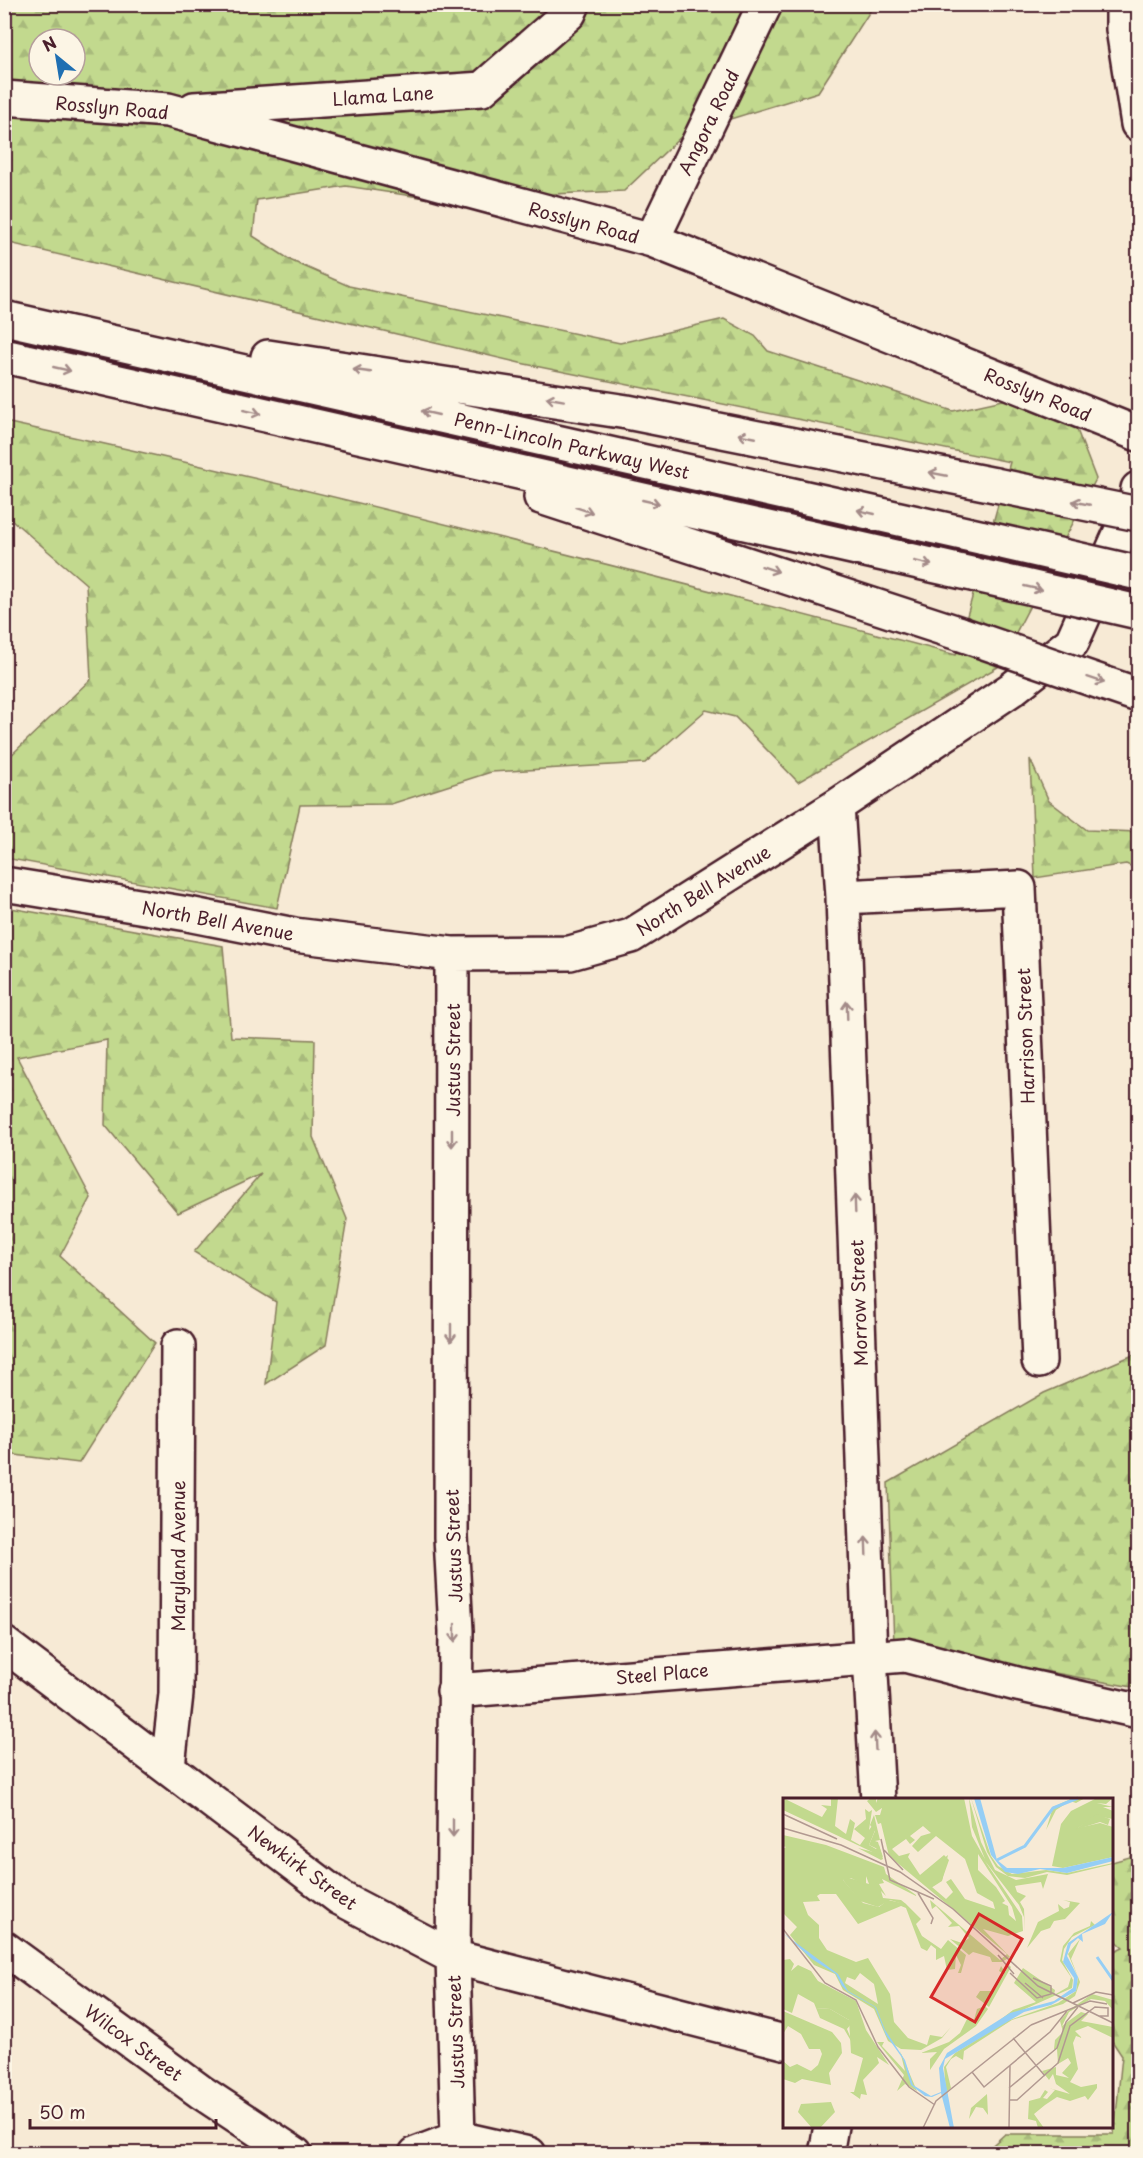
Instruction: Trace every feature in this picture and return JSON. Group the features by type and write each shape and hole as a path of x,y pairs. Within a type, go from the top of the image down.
{"main road":[{"name":"Angora Road","path":"652,240 765,4"},
{"path":"1123,4 1123,29 1138,124"},
{"name":"Llama Lane","path":"168,110 482,89 563,7"},
{"name":"Rosslyn Road","path":"4,98 168,110 652,240 1138,434"},
{"path":"13,320 516,393 627,412 1138,514"},
{"name":"Penn-Lincoln Parkway West","path":"13,320 1138,573"},
{"name":"Penn-Lincoln Parkway West","path":"4,356 1138,612"},
{"path":"328,429 817,584 1138,694"},
{"name":"North Bell Avenue","path":"4,885 188,914 294,935 452,954 570,953 631,936 837,806 1012,689 1072,642 1137,496 1138,489"},
{"name":"Morrow Street","path":"837,806 843,897 870,1656 878,1798"},
{"name":"Harrison Street","path":"843,897 1019,888 1039,1361"},
{"name":"Justus Street","path":"452,954 451,1537 456,1631 453,1957 458,2139"},
{"name":"Maryland Avenue","path":"168,1766 177,1694 178,1346"},
{"name":"Newkirk Street","path":"4,1644 340,1898 453,1957 783,2042"},
{"name":"Steel Place","path":"454,1691 905,1655 1017,1684 1138,1711"},
{"name":"Wilcox Street","path":"4,1948 201,2092 295,2154"},
{"path":"826,2154 831,2128"},
{"path":"416,2154 458,2139 529,2154"}],"green space":[{"path":"5,5 874,5 818,92 685,133 624,191 432,199 346,186 257,200 253,236 292,261 349,286 620,343 724,319 755,336 768,351 953,411 1003,400 1074,422 1096,479 998,667 798,782 735,717 706,710 645,763 491,772 391,804 300,805 277,908 5,858 5,761 91,679 86,584 5,514 5,422 482,533 956,655 1010,462 520,363 5,242"},
{"path":"1030,759 1049,801 1087,830 1138,832 1138,869 1126,864 1035,878"},
{"path":"5,907 223,946 231,1037 315,1040 313,1137 347,1219 326,1345 266,1384 276,1302 194,1252 261,1174 178,1213 105,1125 107,1040 17,1057 91,1198 60,1256 155,1343 79,1463 7,1454 5,1449"},
{"path":"1138,1353 1138,1688 894,1644 888,1483 1044,1393"},
{"path":"1138,1835 1138,2153 984,2153 1005,2134 1114,2134 1122,2056 1113,2042 1113,1952 1123,1947 1113,1938 1113,1862 1130,1857"}]}
